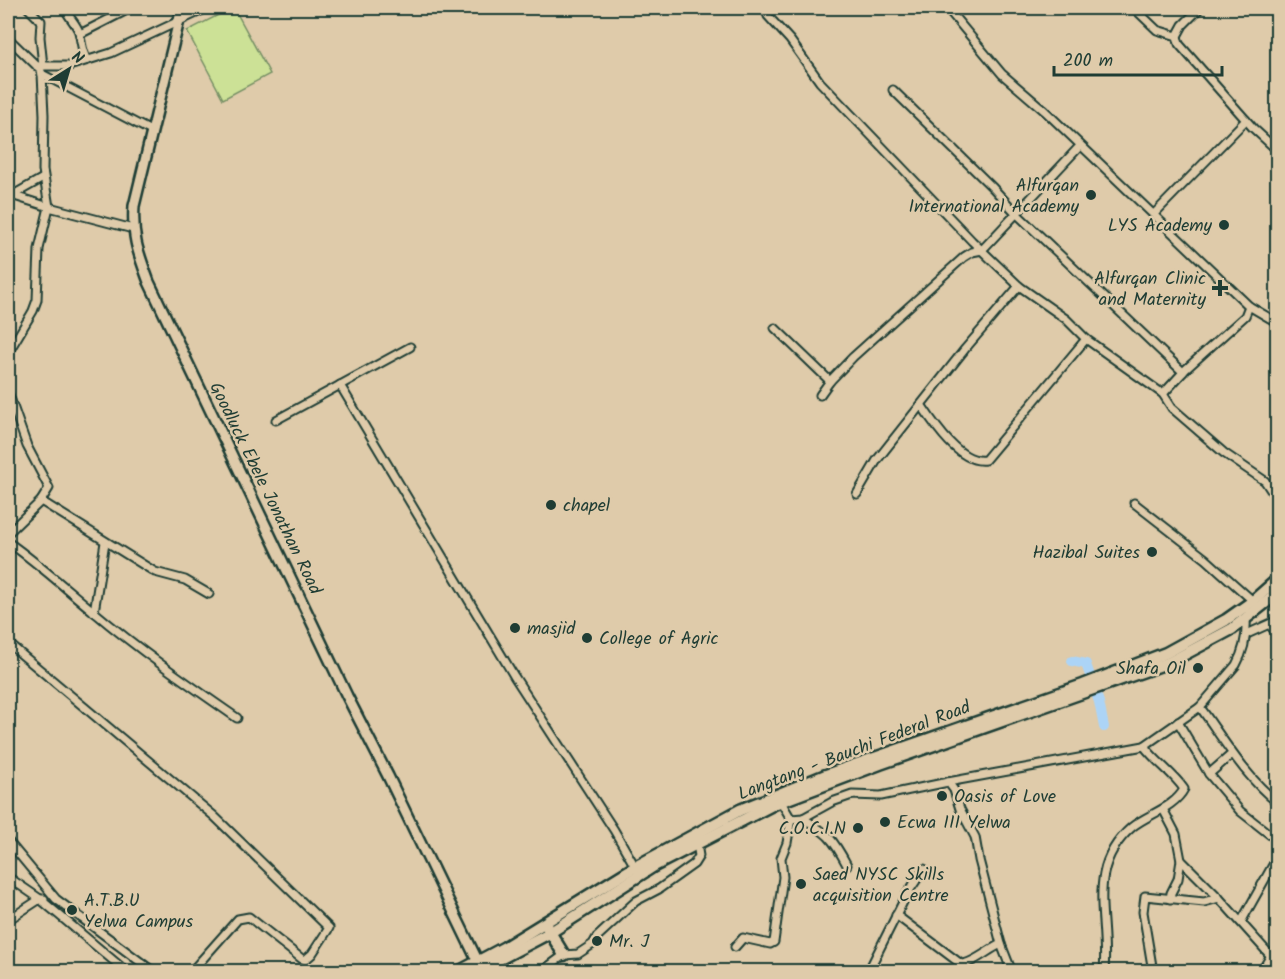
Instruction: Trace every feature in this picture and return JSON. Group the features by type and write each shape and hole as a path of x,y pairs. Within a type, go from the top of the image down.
{"main road":[{"name":"Goodluck Ebele Jonathan Road","path":"182,8 134,206 133,229 136,246 164,313 329,656 346,696 388,776 476,967"},
{"path":"1099,683 1178,647 1226,620 1278,579"},
{"path":"458,972 476,967 547,928 638,871 781,802 1099,683 1183,656 1246,618 1278,593"},
{"name":"Langtang - Bauchi Federal Road","path":"638,871 702,829 775,794 825,775 1083,689"},
{"path":"547,928 564,955"}],"street":[{"path":"8,353 37,300 39,249 49,207 43,177 41,21 28,8"},
{"path":"65,8 69,19 75,24 80,34 81,50 87,60"},
{"path":"80,34 130,8"},
{"path":"41,69 69,66 111,53 207,8"},
{"path":"765,8 768,16 790,40 811,72 831,95 1019,286 1066,319 1086,339 1163,394 1172,408 1224,453 1265,481 1278,501"},
{"path":"947,8 1002,74 1154,214 1249,306 1278,323"},
{"path":"1134,8 1157,30 1177,36"},
{"path":"1200,8 1183,25 1177,36 1179,44 1246,120 1278,151"},
{"path":"8,38 41,69 151,132"},
{"path":"892,90 1017,214 1183,372"},
{"path":"1154,214 1246,120"},
{"path":"820,395 830,381 964,257 982,250 1080,146"},
{"path":"10,194 43,177"},
{"path":"10,194 49,207 133,229"},
{"path":"857,494 877,460 965,349 1019,286"},
{"path":"1163,394 1183,372 1245,316 1249,306"},
{"path":"775,328 830,381"},
{"path":"922,406 946,438 960,452 978,461 985,460 1086,339"},
{"path":"276,420 410,347"},
{"path":"340,385 514,676 638,871"},
{"path":"8,392 27,446 49,488 41,501 8,532"},
{"path":"41,501 155,572 185,580 209,594"},
{"path":"1134,503 1206,559 1253,601"},
{"path":"8,542 94,612 237,718"},
{"path":"94,612 105,542"},
{"path":"791,819 803,818 832,802 852,795 881,796 1144,746 1200,707 1236,665 1247,633 1246,618"},
{"path":"1247,633 1278,620"},
{"path":"1270,625 1278,635"},
{"path":"8,643 207,810 329,928 312,954 305,960 249,917 242,917 191,972"},
{"path":"1200,707 1232,754 1278,803"},
{"path":"1178,722 1209,774 1240,811 1278,841"},
{"path":"1104,972 1106,949 1102,882 1106,861 1111,850 1133,827 1164,809 1184,789 1144,746"},
{"path":"1209,774 1232,754"},
{"path":"948,782 954,790 960,809 975,837 1001,944 1012,972"},
{"path":"735,947 743,938 770,944 774,942 783,877 781,858 787,843 791,819 781,802"},
{"path":"1164,809 1176,834 1182,860 1170,899"},
{"path":"803,818 827,833 847,865"},
{"path":"8,841 56,898 154,972"},
{"path":"541,972 564,955 578,954 593,944 597,937 636,900 659,889 694,864 699,856 697,844"},
{"path":"1241,922 1278,856"},
{"path":"1182,860 1278,963"},
{"path":"868,972 907,894 924,869"},
{"path":"8,877 40,899 127,972"},
{"path":"1154,972 1143,912 1145,897 1204,902 1219,898"},
{"path":"8,920 40,899 56,898"},
{"path":"896,915 961,964 968,964 1001,944"},
{"path":"1261,972 1270,957"}],"green space":[{"path":"232,8 270,74 223,99 187,31"}],"waterway":[{"path":"1072,661 1086,664 1099,702 1104,727"}],"place":[{"name":"Alfurqan International Academy","path":"1091,195"},
{"name":"LYS Academy","path":"1224,225"},
{"name":"Alfurqan Clinic and Maternity","path":"1220,288"},
{"name":"chapel","path":"551,505"},
{"name":"Hazibal Suites","path":"1152,552"},
{"name":"masjid","path":"515,628"},
{"name":"College of Agric","path":"587,638"},
{"name":"Shafa Oil","path":"1198,668"},
{"name":"Oasis of Love","path":"942,796"},
{"name":"Ecwa III Yelwa","path":"885,822"},
{"name":"C.O.C.I.N","path":"858,828"},
{"name":"Saed NYSC Skills acquisition Centre","path":"801,884"},
{"name":"A.T.B.U Yelwa Campus","path":"72,910"},
{"name":"Mr. J","path":"597,941"}]}
